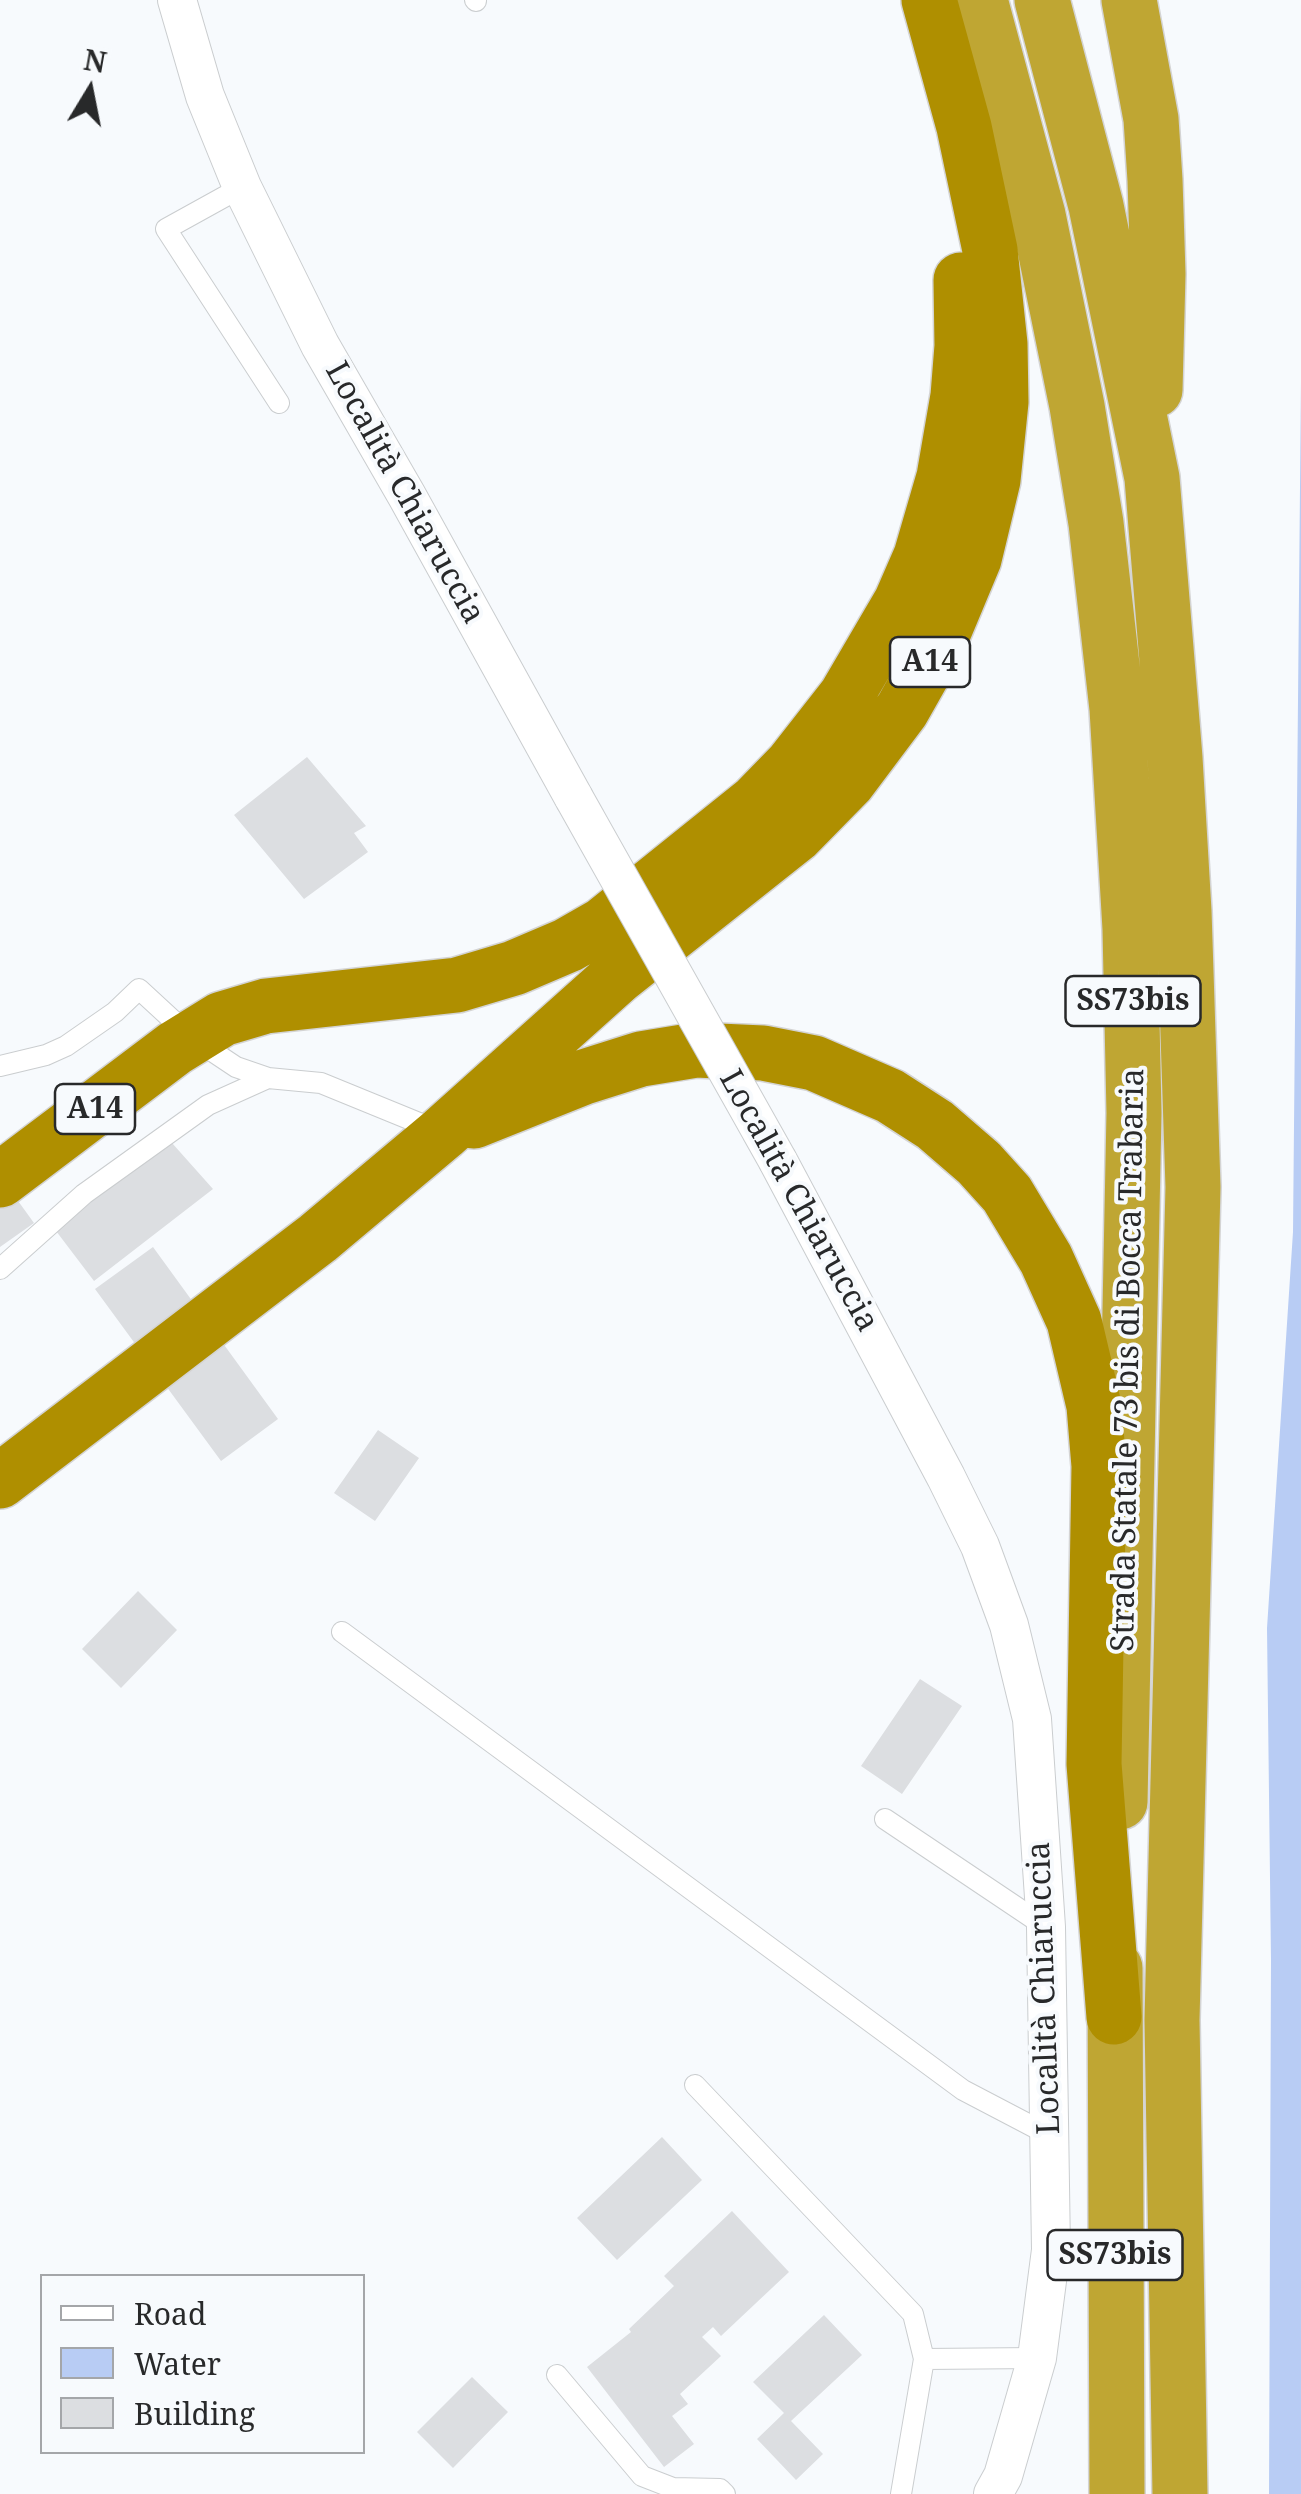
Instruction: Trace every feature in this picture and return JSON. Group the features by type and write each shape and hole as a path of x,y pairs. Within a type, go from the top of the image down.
{"highway":[{"name":"A14","path":"0,1180 190,1037 222,1020 266,1006 416,992 479,981 587,935 616,916 756,802 792,765 846,696 901,602 921,556 944,477 961,372 962,306 955,207 904,0"},
{"name":"A14","path":"0,1482 291,1258 443,1133 570,1017 759,866 822,810 876,746 918,684 966,581 981,535 993,480 1001,402 1000,344 982,206 929,0"},
{"name":"Strada Statale 73 bis di Bocca Trabaria","path":"980,0 1038,215 1077,406 1105,587 1122,767 1133,1000 1134,1132 1130,1459 1114,2017 1117,2494"},
{"name":"Strada Statale 73 bis di Bocca Trabaria","path":"1042,0 1096,206 1152,478 1176,758 1192,1123 1172,2020 1180,2494"},
{"path":"1130,0 1151,119 1155,180 1158,332 1152,478"},
{"path":"443,1133 584,1077 642,1059 696,1050 743,1050 814,1063 890,1096 935,1125 1008,1194 1046,1259 1074,1321 1094,1406 1098,1466 1094,1764 1114,2017"}],"street":[{"name":"Località Chiaruccia","path":"177,0 205,96 242,187 320,345 778,1161 946,1476 993,1580 1032,1719 1046,1927 1051,2250 1037,2358 1003,2476 993,2494"}],"lane":[{"path":"242,187 166,230 279,404"},
{"path":"1,1067 66,1046 115,1012 139,989 190,1037 236,1068 268,1078 321,1083 443,1133"},
{"path":"0,1269 84,1194 208,1105 268,1078"},
{"path":"342,1632 963,2090 1050,2136"},
{"path":"885,1819 1046,1927"},
{"path":"695,2085 913,2314 924,2359 901,2494"},
{"path":"924,2359 1037,2358"},
{"path":"557,2375 642,2476 673,2488 720,2489 724,2494"}],"water":[{"path":"1301,381 1301,2494 1269,2494 1271,1961 1267,1628 1293,1232"}],"building":[{"path":"307,757 366,826 354,833 368,852 304,899 234,815"},
{"path":"172,1143 213,1189 94,1281 53,1227"},
{"path":"0,1176 34,1223 0,1247"},
{"path":"153,1247 278,1419 221,1461 95,1289"},
{"path":"378,1430 419,1458 375,1521 334,1493"},
{"path":"138,1591 177,1630 121,1688 82,1649"},
{"path":"920,1679 962,1706 902,1794 861,1766"},
{"path":"662,2137 702,2180 617,2260 577,2218"},
{"path":"732,2211 789,2272 721,2336 713,2327 702,2337 721,2356 680,2394 688,2404 672,2416 694,2444 664,2467 587,2367 631,2332 629,2329 674,2286 664,2276"},
{"path":"824,2315 862,2355 791,2421 823,2454 796,2480 757,2439 784,2413 753,2382"},
{"path":"472,2377 508,2412 453,2468 417,2432"}]}
